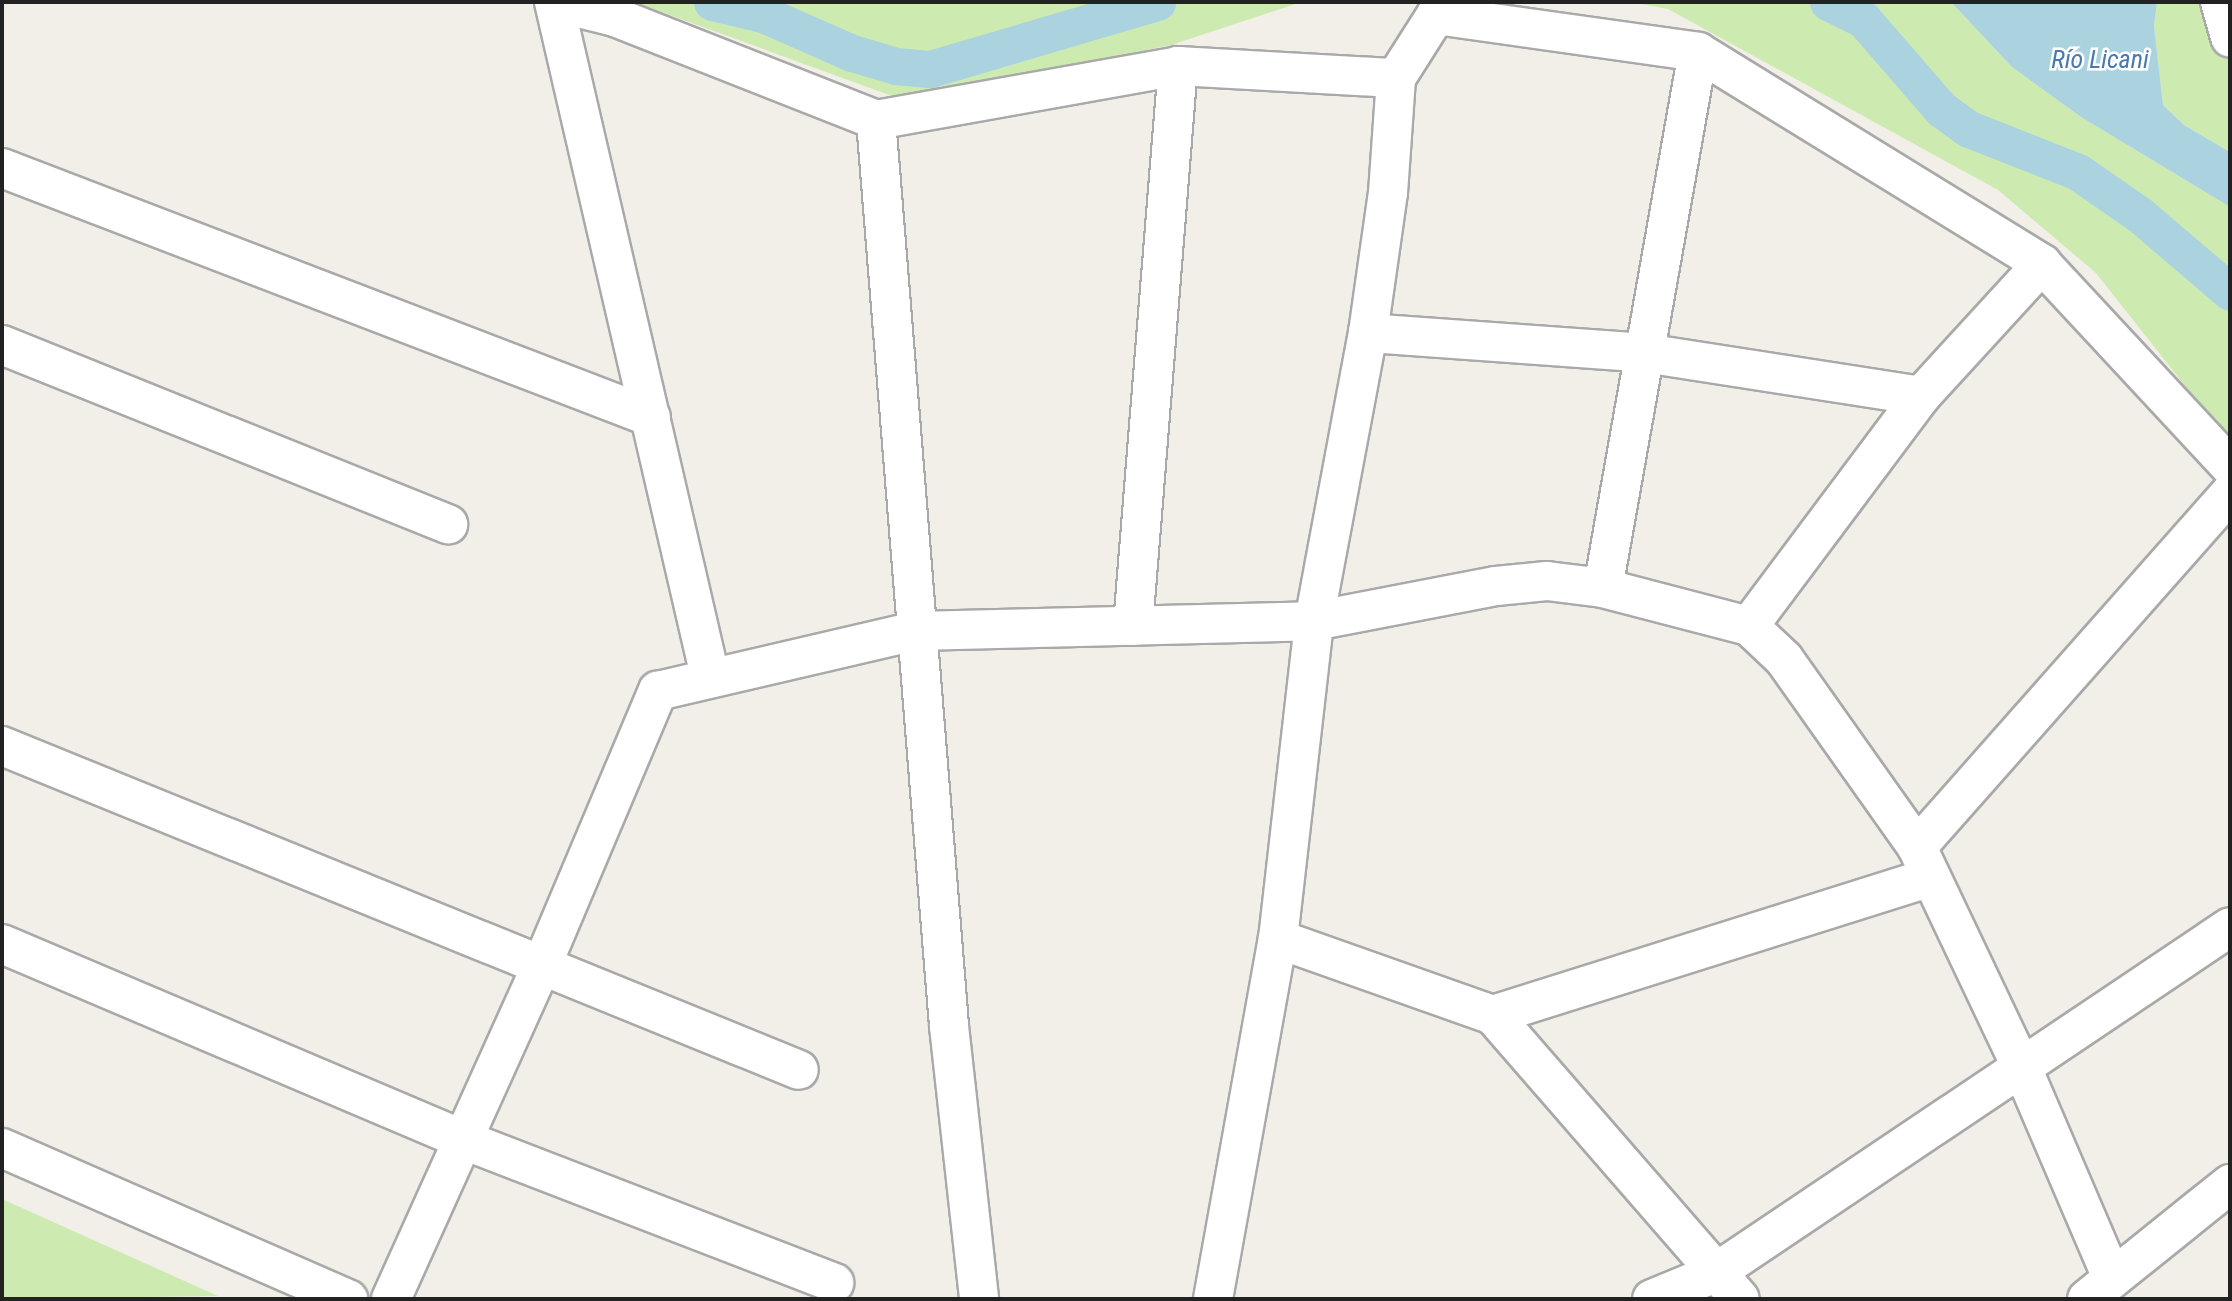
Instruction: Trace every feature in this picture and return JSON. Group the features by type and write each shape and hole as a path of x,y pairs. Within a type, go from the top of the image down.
{"street":[{"path":"710,676 554,2 615,17 876,120 1178,66 1396,78"},
{"path":"2220,2 2230,38"},
{"path":"1213,1299 1278,939 1314,621 1368,333 1388,193 1396,78 1436,15 1698,52 2042,264 2230,466"},
{"path":"1603,587 1698,52"},
{"path":"1133,626 1178,66"},
{"path":"876,120 915,631 949,1026 979,1299"},
{"path":"2,168 651,417"},
{"path":"1749,626 1921,396 2042,264"},
{"path":"1368,333 1644,353 1921,396"},
{"path":"2,345 448,524"},
{"path":"1493,1015 1924,862 2230,493"},
{"path":"391,1299 542,965 658,691 710,676 915,631 1314,621 1496,586 1547,581 1603,587 1749,626 1784,659 1924,862 2024,1070 2099,1289 2230,1184"},
{"path":"2,746 799,1070"},
{"path":"1652,1299 1727,1286 2024,1070 2230,927"},
{"path":"1278,939 1493,1015 1727,1286"},
{"path":"2,944 464,1140 834,1283"},
{"path":"2,1148 348,1299"}],"green space":[{"path":"634,2 1302,2 1171,45 903,100"},
{"path":"1631,2 1951,2 2012,67 2081,117 2230,207 2230,443 2096,273 1998,190 1668,9"},
{"path":"2157,2 2230,2 2230,152 2184,125 2163,105 2154,26"},
{"path":"2,1199 218,1296 2,1299"}],"water":[{"name":"Río Licani","path":"1951,2 2157,2 2154,26 2163,105 2184,125 2230,152 2230,207 2081,117 2012,67"}],"waterway":[{"path":"712,2 763,14 852,53 896,66 930,69 1157,2"},
{"path":"1828,2 1863,19 1941,109 1969,129 2078,172 2140,215 2230,292"}]}
